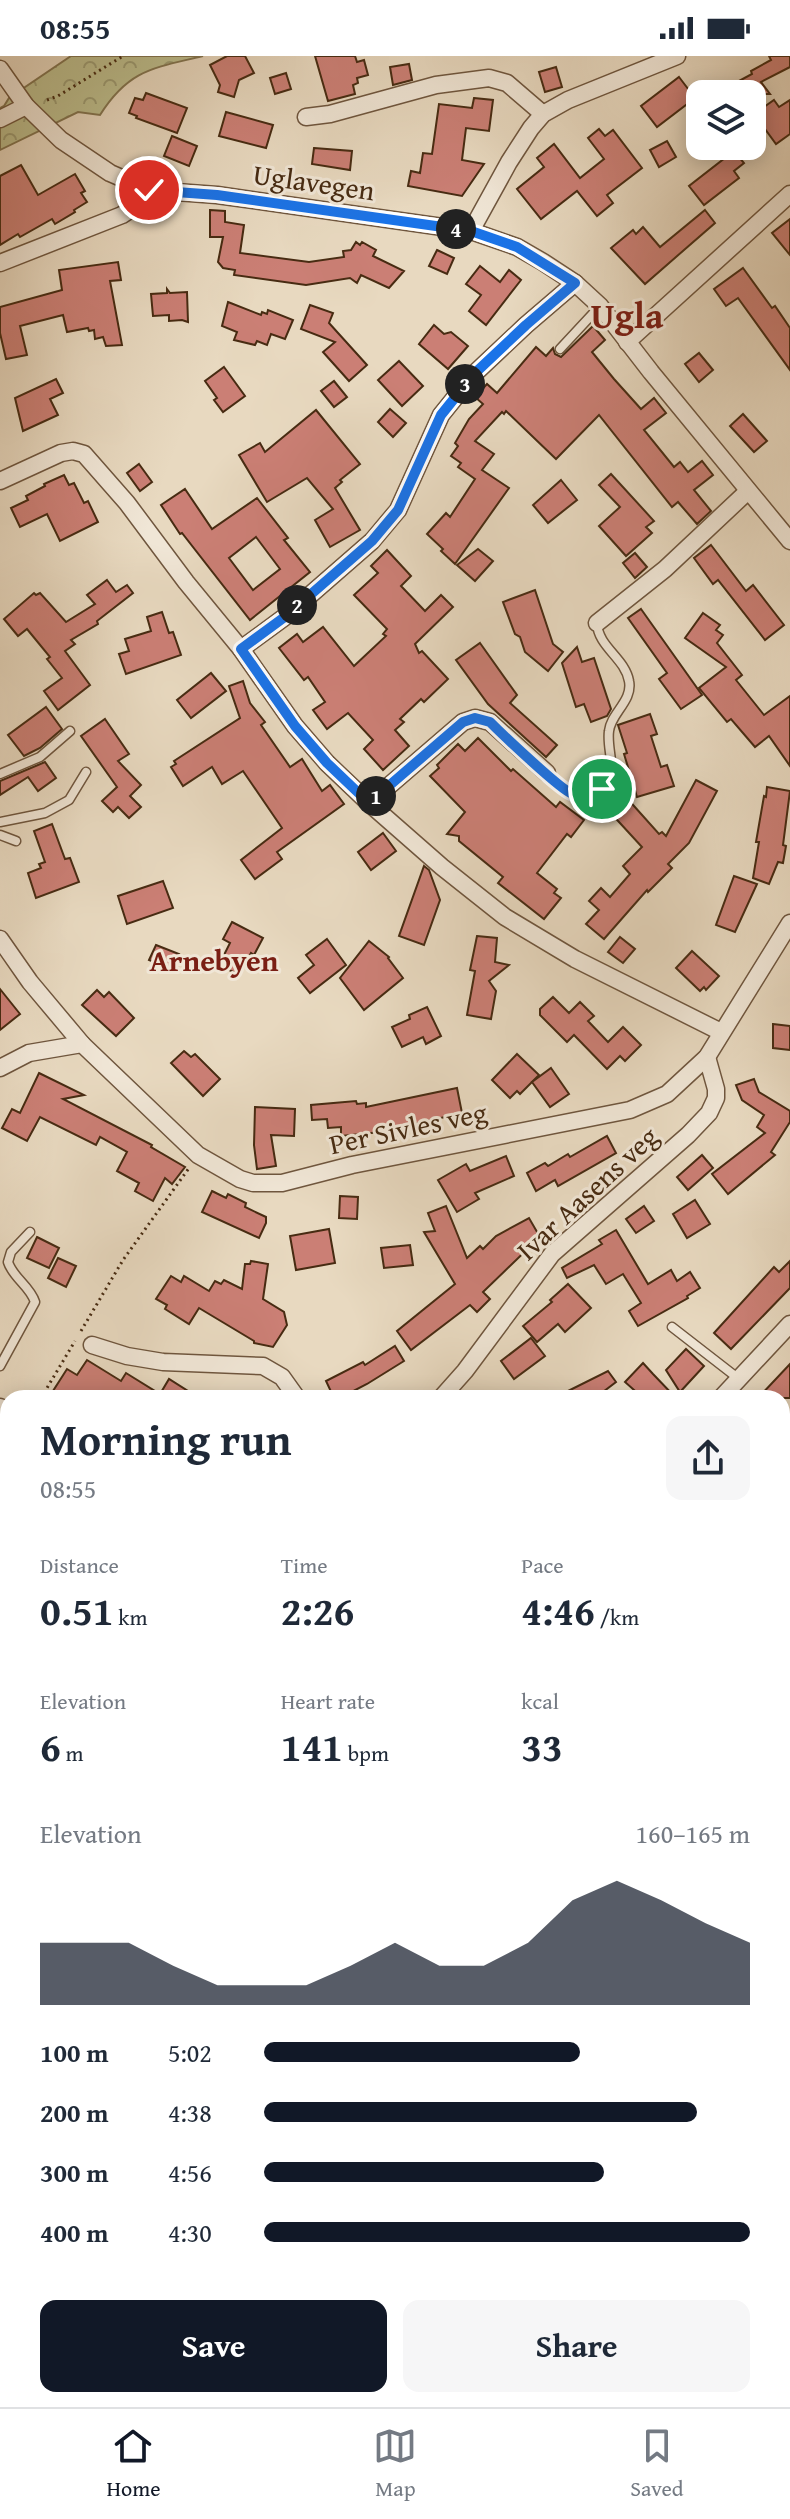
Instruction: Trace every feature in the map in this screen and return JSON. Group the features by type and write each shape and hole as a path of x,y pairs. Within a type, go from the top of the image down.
{"street":[{"path":"471,231 509,162 543,114 568,100 677,56"},
{"name":"Uglavegen","path":"0,69 26,106 61,140 110,173 149,190 217,195 471,231 517,247 575,283 600,306 790,541"},
{"path":"306,117 330,114 436,85 489,78 507,83 543,114"},
{"path":"0,119 26,106"},
{"path":"0,263 122,215 137,205 149,190"},
{"path":"627,342 790,194"},
{"path":"241,649 286,616 372,541 398,510 441,415 474,374 575,283"},
{"path":"0,481 55,454 73,451 84,454 241,649 295,726 327,763 369,803 505,917 575,959 721,1032"},
{"path":"597,623 665,569 748,491"},
{"path":"369,803 463,722 475,718 490,722 547,773"},
{"name":"Per Sivles veg","path":"0,939 30,982 82,1044 198,1155 240,1179 267,1185 630,1110 667,1094 707,1057 790,923"},
{"path":"0,1068 29,1053 82,1044"},
{"name":"Ivar Aasens veg","path":"449,1390 552,1254 709,1113 716,1098 716,1089 707,1057"},
{"path":"729,1390 790,1324"},
{"path":"92,1345 127,1356 163,1362 263,1366 282,1377 291,1390"}],"lane":[{"path":"560,349 600,306"},
{"path":"547,773 572,793 591,793 608,783 611,773 609,732 629,693 629,679 599,638 597,623"},
{"path":"0,774 40,757 70,731"},
{"path":"0,822 45,813 69,800 86,772"},
{"path":"0,835 16,841"},
{"path":"0,1366 35,1302 33,1294 8,1262 11,1252 30,1232"},
{"path":"672,1327 739,1379"}],"path":[{"path":"26,106 58,96 123,56"},
{"path":"46,1390 123,1260 198,1155"}],"green space":[{"path":"71,56 203,56 157,68 132,79 100,115 78,112 0,150 0,108 9,98"}],"building":[{"path":"227,56 245,56 254,73 239,80 234,97 218,92 220,85 210,65"},
{"path":"315,56 355,56 357,62 364,60 368,75 357,78 358,83 353,85 355,94 328,101"},
{"path":"769,56 790,56 790,67 765,80 741,80 752,74 751,71 771,60"},
{"path":"409,64 412,80 393,85 390,67"},
{"path":"556,67 562,87 545,92 539,72"},
{"path":"286,73 291,89 275,94 270,78"},
{"path":"679,77 686,86 686,105 657,127 641,106"},
{"path":"146,93 187,108 177,133 129,113 135,98 143,100"},
{"path":"474,98 493,100 489,131 466,128 462,160 484,164 462,196 408,186 411,171 420,173 423,153 432,154 439,104 472,108"},
{"path":"774,100 779,107 790,100 790,134 776,144 766,130 766,106"},
{"path":"226,112 273,125 266,148 219,136"},
{"path":"599,129 605,136 613,130 642,168 607,195 613,203 597,216 577,191 541,219 517,189 544,167 537,158 554,144 580,178 604,159 588,138"},
{"path":"172,136 197,146 189,166 164,156"},
{"path":"667,141 676,157 659,167 650,150"},
{"path":"314,148 352,151 350,170 312,164"},
{"path":"722,160 742,160 744,163 734,171 739,178 704,205 689,186"},
{"path":"21,165 38,195 75,174 85,191 81,193 87,202 55,224 52,219 0,245 0,176"},
{"path":"210,210 225,211 225,222 244,225 240,253 309,262 344,257 343,251 351,250 356,242 360,245 362,242 376,250 373,256 404,271 389,288 361,275 357,283 350,278 306,285 234,275 235,270 223,268 218,262 223,237 210,237"},
{"path":"705,210 715,223 645,284 611,248 633,230 636,234 643,227 660,247"},
{"path":"790,219 790,255 772,233"},
{"path":"437,250 454,258 447,274 429,266"},
{"path":"118,262 121,280 110,281 122,345 106,346 103,337 95,339 94,330 89,331 88,328 67,332 63,315 20,326 27,355 6,359 0,333 0,307 62,290 59,270"},
{"path":"480,266 500,282 509,270 521,280 486,325 469,311 481,295 466,284"},
{"path":"743,268 790,328 790,370 738,298 726,306 714,289"},
{"path":"167,289 170,293 187,292 188,322 169,321 169,315 153,316 151,294 167,293"},
{"path":"228,302 261,315 262,312 267,314 268,310 293,320 285,339 271,334 267,345 257,341 255,345 234,340 237,332 222,326"},
{"path":"310,305 333,313 329,323 367,365 349,381 323,352 335,342 301,329"},
{"path":"434,325 444,334 451,332 468,346 448,369 419,344"},
{"path":"593,326 605,340 592,352 614,379 641,409 654,398 666,413 644,430 674,467 680,462 688,472 702,461 713,475 694,490 711,511 697,524 678,502 672,507 599,415 556,459 506,411 475,441 494,454 482,470 509,488 455,564 427,534 446,513 450,517 475,479 458,467 461,463 451,456 469,419 483,404 475,397 487,384 497,393 536,347 546,356 553,348 555,354 561,357"},
{"path":"699,353 713,370 699,382 685,364"},
{"path":"399,361 423,386 402,406 378,380"},
{"path":"224,367 245,396 223,412 205,381"},
{"path":"56,379 63,393 50,399 58,415 23,431 15,398"},
{"path":"334,381 347,397 334,407 321,391"},
{"path":"390,409 406,423 393,437 378,422"},
{"path":"316,410 360,464 335,488 360,530 330,547 315,520 333,509 307,478 267,502 239,455 260,443 265,452"},
{"path":"743,414 767,441 754,452 730,426"},
{"path":"139,464 152,482 140,491 127,473"},
{"path":"611,474 654,521 646,527 652,533 626,556 599,526 620,507 599,485"},
{"path":"64,475 69,485 74,483 84,503 88,501 98,522 60,541 47,514 20,527 11,508 28,500 26,496 44,484"},
{"path":"561,480 577,500 548,523 533,505"},
{"path":"185,489 212,529 257,498 288,538 284,540 310,572 250,620 180,534 161,505","holes":["256,537 280,569 253,590 229,558"]},
{"path":"711,545 746,591 753,585 784,625 765,640 718,580 713,584 694,558"},
{"path":"478,549 493,561 475,581 457,565"},
{"path":"387,550 411,576 401,586 425,611 441,595 453,607 415,644 419,653 422,651 448,679 400,719 404,722 395,730 409,746 383,770 364,749 373,740 348,713 327,729 313,710 325,702 308,677 304,680 279,648 297,634 303,642 323,627 354,666 386,636 383,634 387,629 354,595 378,573 371,566"},
{"path":"635,553 647,567 635,578 623,563"},
{"path":"107,580 116,592 127,585 133,593 97,621 98,624 71,640 75,644 65,651 90,685 58,710 44,691 62,678 47,659 50,657 27,629 18,636 4,619 34,593 40,593 66,622 95,604 87,595"},
{"path":"535,590 553,644 563,652 548,671 525,652 503,602"},
{"path":"641,609 702,695 681,709 659,679 667,673 628,618"},
{"path":"162,612 181,655 126,674 119,654 129,651 125,639 151,631 147,617"},
{"path":"703,613 720,625 716,630 723,635 717,643 742,675 736,680 764,715 790,696 790,766 769,736 755,747 731,719 727,722 699,688 726,667 685,638"},
{"path":"480,643 517,695 510,703 557,745 546,757 488,704 456,660"},
{"path":"577,647 582,662 594,658 611,709 607,716 591,722 584,704 576,707 562,663"},
{"path":"211,673 226,691 191,718 177,700"},
{"path":"243,681 250,703 265,722 261,725 290,767 302,759 322,791 330,785 344,804 277,852 282,859 255,879 241,860 282,828 243,771 222,784 212,767 183,786 171,767 176,764 174,761 240,718 229,686"},
{"path":"46,707 62,729 40,748 24,756 8,735"},
{"path":"650,714 657,734 651,736 661,767 667,765 674,786 637,797 618,725"},
{"path":"105,719 129,754 118,761 141,785 130,796 141,807 129,818 118,807 113,812 102,801 117,787 81,736"},
{"path":"478,738 511,771 513,769 556,807 560,802 584,820 571,837 567,834 537,873 557,889 554,893 561,898 544,919 498,883 503,877 459,841 459,836 447,834 465,812 430,776 458,744 465,751"},
{"path":"45,762 56,778 38,791 28,777 0,795 0,781"},
{"path":"696,780 717,791 689,843 668,864 672,868 647,890 604,939 586,924 599,910 589,901 601,888 610,897 630,874 623,866 642,847 608,810 625,796 659,834 662,832 666,836"},
{"path":"767,787 790,791 783,863 778,862 769,884 753,878 759,842 756,842"},
{"path":"52,824 65,859 70,858 79,882 36,898 28,873 41,868 39,864 45,862 34,831"},
{"path":"383,833 396,851 371,870 358,852"},
{"path":"424,866 429,870 440,900 424,945 399,936"},
{"path":"734,876 757,884 735,932 716,925"},
{"path":"163,881 173,908 127,924 118,896"},
{"path":"232,922 263,938 239,975 219,965 230,943 223,939"},
{"path":"477,936 497,938 495,962 509,965 489,981 496,991 491,1019 467,1015 475,971 470,970"},
{"path":"620,937 635,949 623,963 608,952"},
{"path":"327,939 346,965 310,993 298,978 314,965 306,955"},
{"path":"369,941 389,957 403,978 364,1010 340,978"},
{"path":"156,945 179,954 172,970 149,960"},
{"path":"692,951 719,976 706,990 704,987 700,991 676,968"},
{"path":"0,989 20,1014 0,1030"},
{"path":"97,990 104,997 109,992 134,1018 116,1036 82,1005"},
{"path":"553,997 569,1013 580,1002 594,1016 588,1021 608,1042 623,1027 641,1045 625,1061 620,1056 607,1069 574,1035 567,1042 540,1015 540,1009"},
{"path":"427,1007 441,1036 426,1044 423,1037 402,1047 392,1027"},
{"path":"773,1024 790,1026 790,1050 773,1048"},
{"path":"184,1051 191,1057 195,1054 220,1079 203,1096 171,1063"},
{"path":"517,1054 539,1075 520,1094 517,1091 510,1098 492,1080"},
{"path":"551,1068 569,1094 550,1107 532,1082"},
{"path":"39,1073 84,1095 63,1099 152,1145 185,1167 172,1184 165,1178 153,1201 135,1191 139,1183 117,1171 127,1152 100,1137 96,1145 40,1117 27,1141 2,1128 12,1109 20,1113"},
{"path":"754,1079 759,1092 790,1111 790,1122 771,1152 775,1155 728,1194 712,1174 765,1133 757,1127 764,1115 742,1100 736,1085"},
{"path":"457,1088 462,1113 381,1132 341,1136 341,1127 328,1128 327,1119 312,1120 311,1105 356,1101 357,1104 366,1103 366,1107"},
{"path":"255,1107 295,1109 294,1136 271,1135 276,1166 257,1169"},
{"path":"607,1136 616,1153 558,1186 555,1180 536,1191 527,1173 545,1163 548,1166 568,1154 570,1157"},
{"path":"702,1155 713,1168 688,1190 677,1177"},
{"path":"506,1156 514,1176 475,1193 479,1199 457,1212 438,1180 466,1164 470,1171"},
{"path":"212,1191 226,1198 228,1194 266,1217 259,1238 202,1212"},
{"path":"340,1196 358,1197 357,1219 339,1218"},
{"path":"695,1200 710,1224 687,1238 673,1214"},
{"path":"446,1206 467,1258 480,1246 483,1249 496,1236 529,1218 540,1237 483,1292 490,1299 477,1312 470,1305 411,1350 397,1331 455,1284 424,1232 435,1231 428,1213"},
{"path":"644,1206 654,1221 636,1233 626,1219"},
{"path":"329,1229 335,1263 296,1270 290,1236"},
{"path":"616,1230 648,1284 671,1270 677,1281 690,1272 700,1288 638,1326 629,1311 641,1303 623,1274 606,1284 594,1265 567,1278 562,1268 602,1244 599,1240"},
{"path":"37,1237 59,1248 49,1268 27,1258"},
{"path":"410,1245 413,1265 384,1268 381,1248"},
{"path":"58,1258 76,1266 66,1287 48,1278"},
{"path":"251,1261 268,1264 263,1299 284,1312 287,1325 273,1347 254,1343 199,1308 189,1324 165,1309 167,1305 156,1299 171,1276 181,1282 184,1276 209,1291 215,1281 221,1284 224,1280 242,1289 245,1264"},
{"path":"790,1261 790,1288 731,1349 714,1333 774,1267 779,1272"},
{"path":"568,1284 591,1308 565,1332 558,1324 537,1342 523,1326"},
{"path":"531,1338 545,1356 514,1379 501,1361"},
{"path":"395,1346 404,1361 355,1390 330,1390 326,1381 363,1362 365,1365"},
{"path":"686,1349 704,1366 682,1390 679,1390 666,1370"},
{"path":"87,1360 121,1381 126,1373 154,1390 54,1390 67,1369 77,1375"},
{"path":"643,1363 668,1390 634,1390 625,1382"},
{"path":"790,1364 790,1390 766,1390"},
{"path":"608,1371 616,1382 606,1390 570,1390"},
{"path":"169,1379 186,1390 162,1390"}],"district":[{"name":"Ugla","path":"627,315"},
{"name":"Arnebyen","path":"214,961"}],"route":[{"path":"149,190 217,195 471,231 517,247 575,283 474,374 441,415 398,510 372,541 286,616 241,649 295,726 327,763 369,803 463,722 475,718 490,722 564,789 580,794 602,789"}]}
